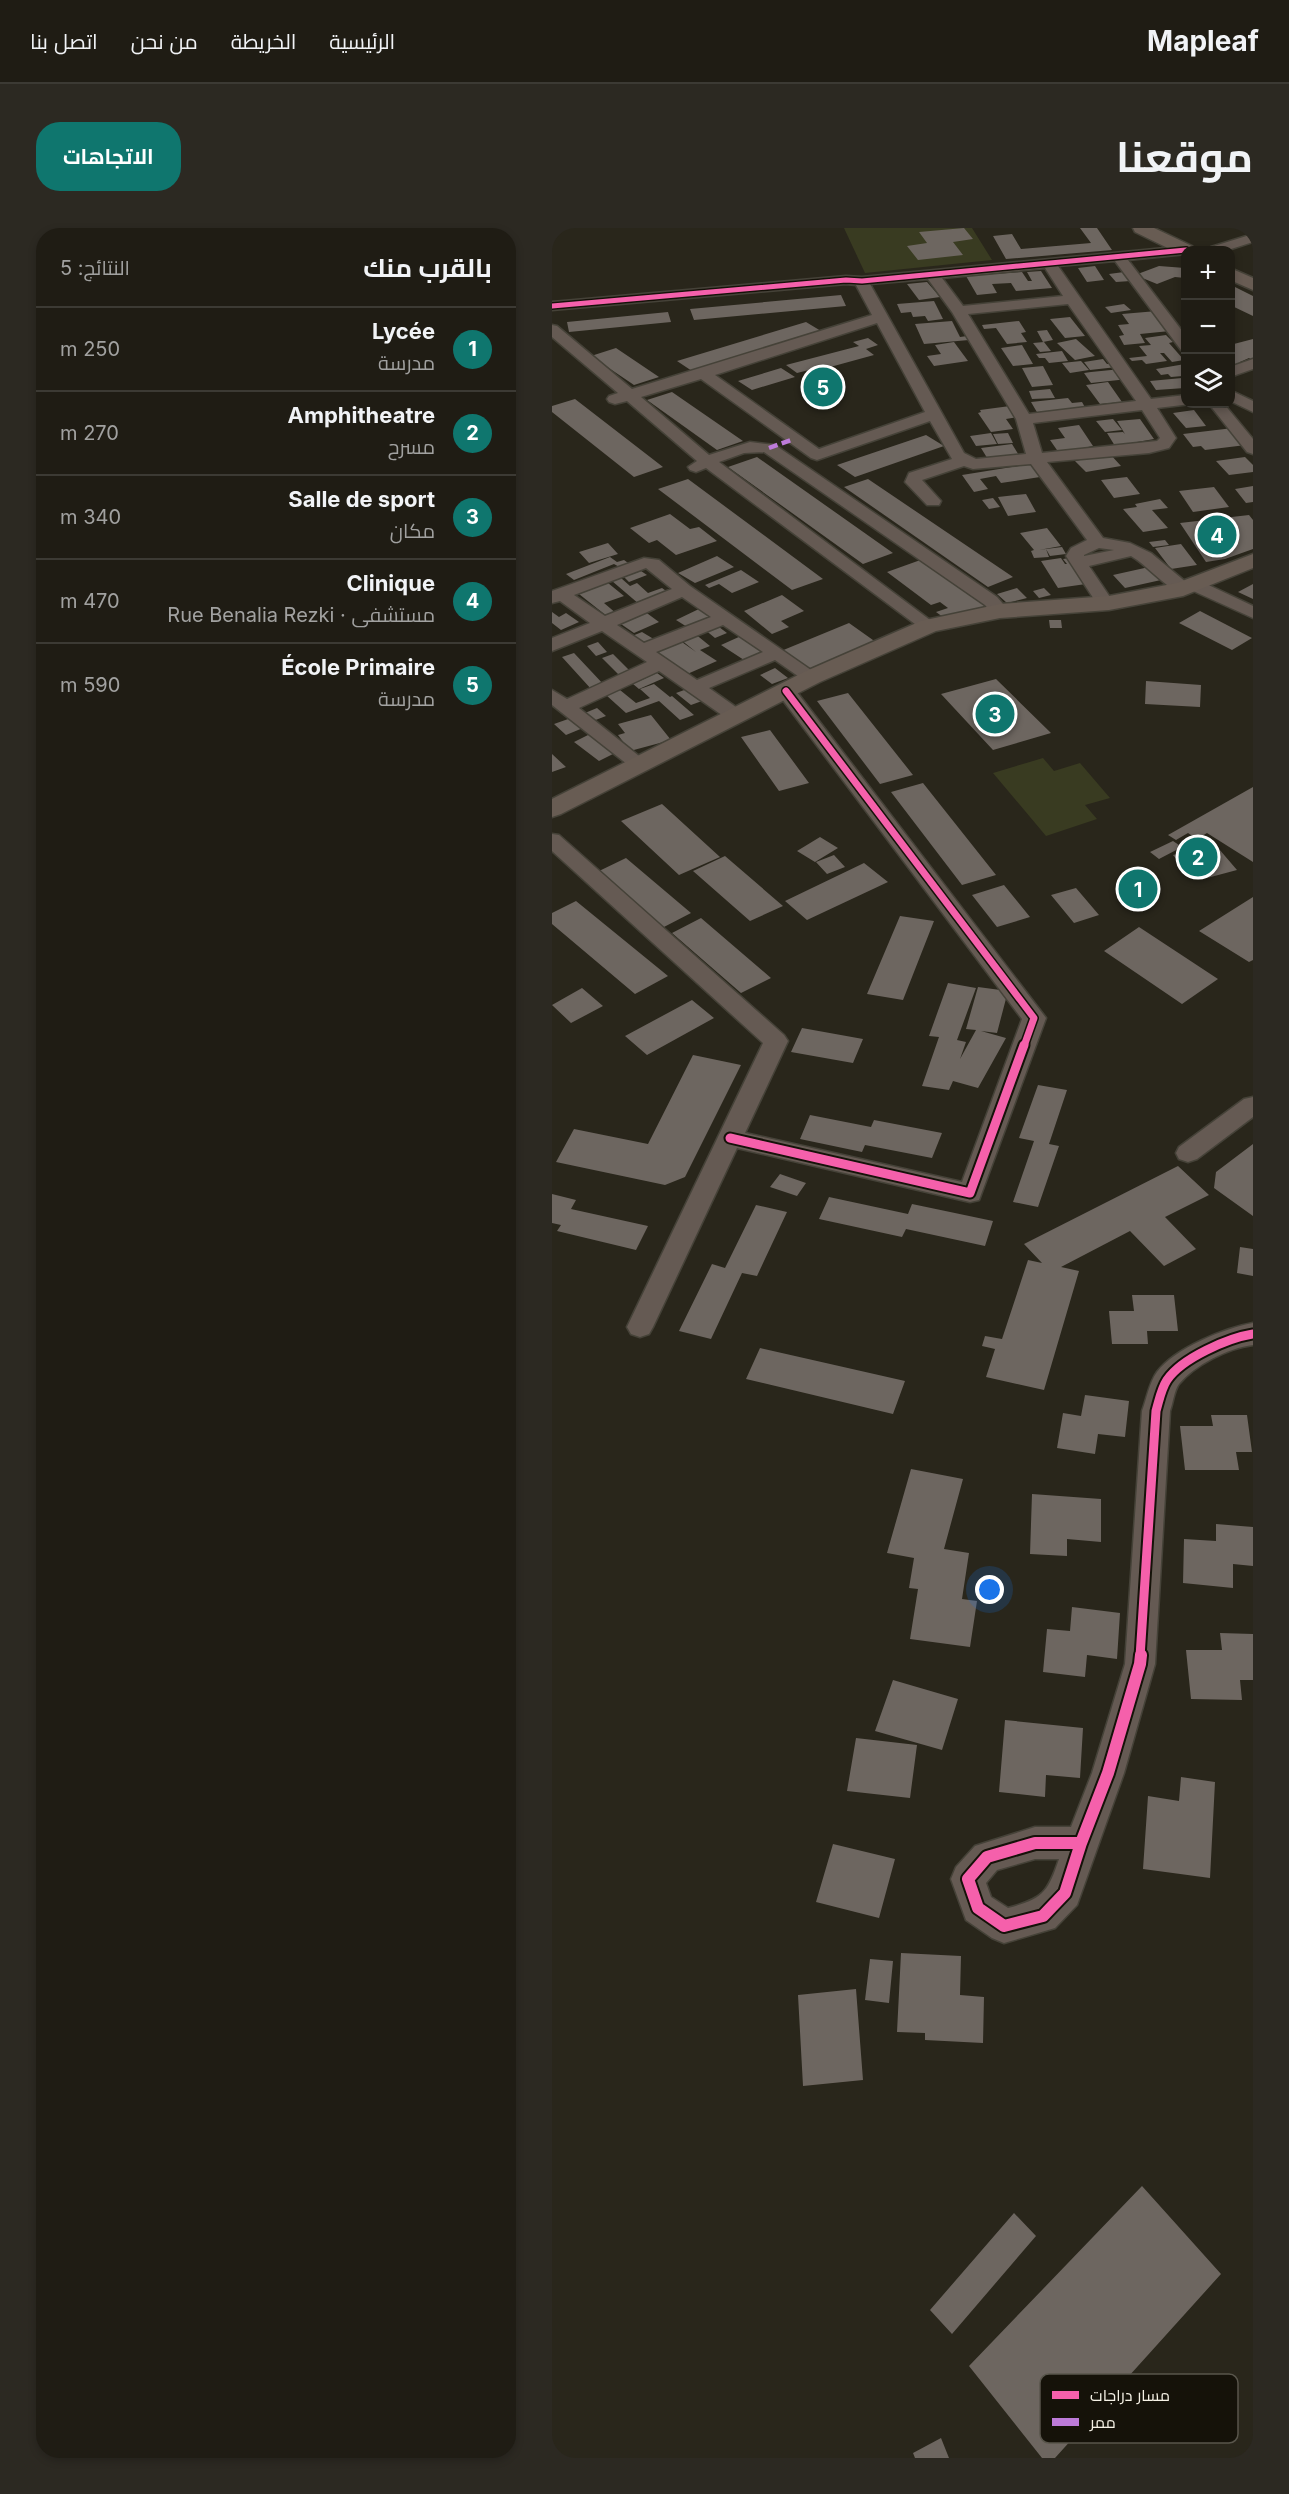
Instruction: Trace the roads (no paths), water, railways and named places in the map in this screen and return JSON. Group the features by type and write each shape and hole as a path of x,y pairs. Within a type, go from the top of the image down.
{"main road":[{"path":"1141,228 1181,248"},
{"path":"1235,276 1253,285"},
{"path":"552,809 812,677 926,628 1000,611 1105,603 1188,587 1253,560"}],"street":[{"path":"1233,230 1252,236"},
{"path":"1226,246 1252,236"},
{"path":"552,306 846,280 862,281 1181,251"},
{"path":"1119,257 1181,342"},
{"path":"862,281 934,414 958,456 964,460 973,464 1163,445 1168,438 1147,404 1071,299 1048,263"},
{"path":"931,273 959,311 1024,419 1036,459 1097,542"},
{"path":"552,314 848,286 862,281"},
{"path":"959,311 1071,299"},
{"path":"880,317 703,374 628,395 606,397 926,628"},
{"path":"552,329 628,395 696,462"},
{"path":"1235,371 1253,364"},
{"path":"703,374 817,454 934,414"},
{"path":"1235,398 1253,407"},
{"path":"1024,419 1181,400"},
{"path":"1219,408 1253,449"},
{"path":"696,462 748,448 760,446 769,448 991,601 1000,611"},
{"path":"933,501 913,482 915,477 964,460"},
{"path":"1105,603 1078,563 1076,556 1077,552 1097,542 1113,543 1134,550 1147,556 1188,587 1253,613"},
{"path":"1078,563 1134,550"},
{"path":"557,596 648,563 653,564 684,590 812,677"},
{"path":"552,645 684,590"},
{"path":"557,596 602,623 736,716"},
{"path":"641,651 724,618"},
{"path":"694,688 777,653"},
{"path":"558,702 658,664"},
{"path":"730,1138 970,1193 1034,1018 786,691"},
{"path":"558,702 639,764"},
{"path":"552,840 776,1041 640,1327"},
{"path":"1188,1153 1253,1105"},
{"path":"1081,1843 1108,1773 1140,1664 1156,1411 1168,1377 1193,1358 1218,1346 1253,1334"}],"place":[{"name":"École Primaire","path":"823,387"},
{"name":"Clinique","path":"1217,535"},
{"name":"Salle de sport","path":"995,714"},
{"name":"Amphitheatre","path":"1198,857"},
{"name":"Lycée","path":"1138,889"}]}
